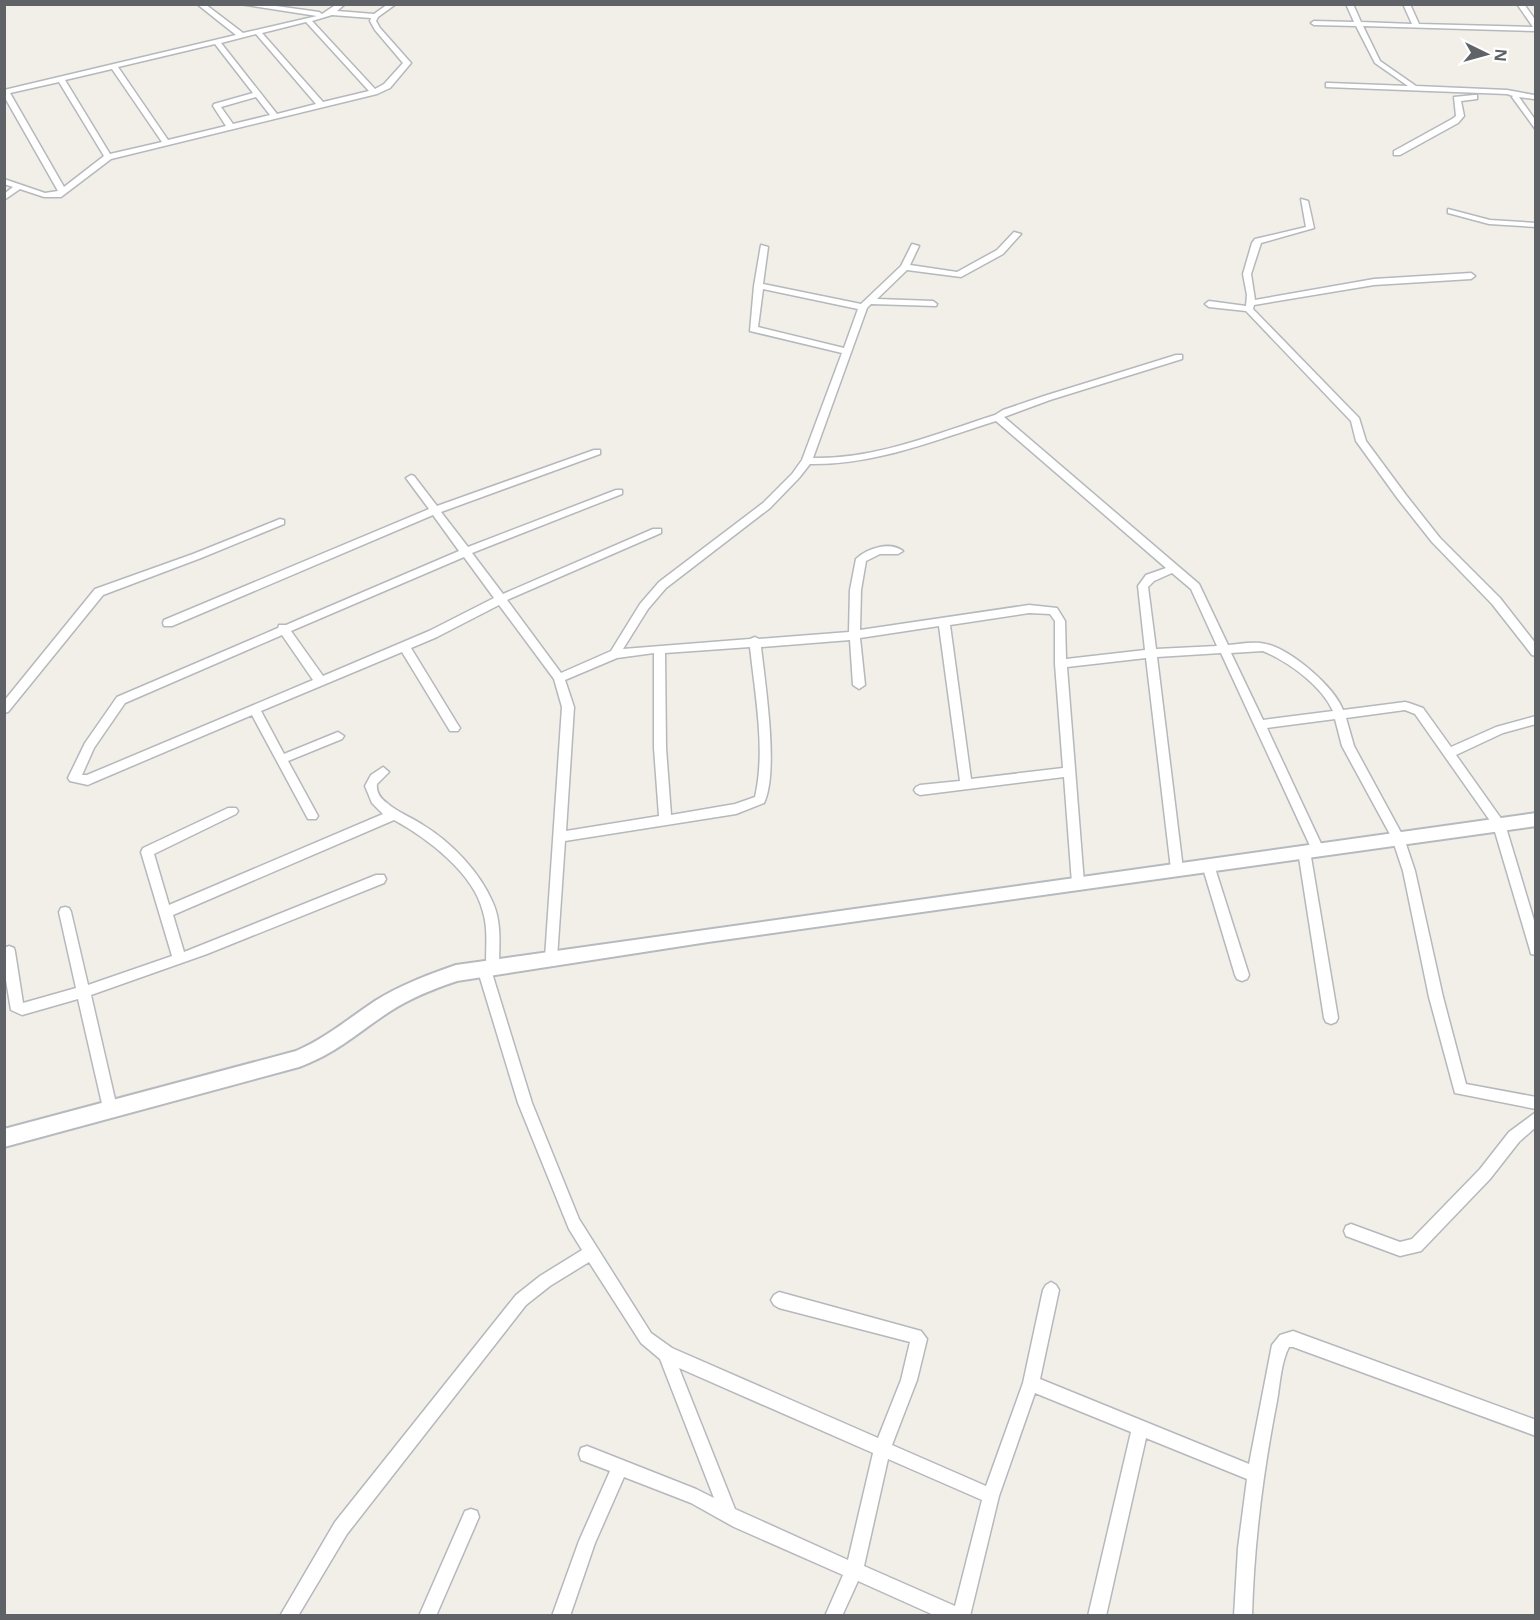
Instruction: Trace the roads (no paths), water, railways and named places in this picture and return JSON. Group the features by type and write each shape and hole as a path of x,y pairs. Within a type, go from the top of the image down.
{"street":[{"path":"200,4 242,36"},
{"path":"243,4 330,14 375,16 393,4"},
{"path":"63,192 5,92 330,14 342,4"},
{"path":"1349,4 1377,62 1417,88"},
{"path":"1406,4 1417,26"},
{"path":"1520,4 1536,28"},
{"path":"4,181 44,195 63,192 108,157 374,92 387,86 408,63 377,29 373,21 375,16"},
{"path":"307,20 374,92"},
{"path":"1314,23 1536,28"},
{"path":"258,32 321,105"},
{"path":"217,42 276,116"},
{"path":"114,66 166,142"},
{"path":"61,79 108,157"},
{"path":"1329,85 1515,93 1533,97"},
{"path":"231,126 217,106 258,94"},
{"path":"1515,97 1536,128"},
{"path":"1397,153 1455,121 1460,116 1457,99 1533,97"},
{"path":"4,198 19,186"},
{"path":"1250,306 1252,291 1247,278 1252,246 1258,241 1310,228 1304,201"},
{"path":"1451,211 1489,222 1536,225"},
{"path":"905,267 958,275 1000,252 1017,234"},
{"path":"615,654 629,628 671,576 684,569 782,493 807,461 866,304 905,267 915,246"},
{"path":"764,247 753,329 848,352"},
{"path":"1209,304 1250,306 1374,282 1471,276"},
{"path":"758,286 866,304 933,304"},
{"path":"1250,306 1356,420 1361,441 1402,497 1436,540 1496,601 1536,652"},
{"path":"807,461 824,463 869,457 998,417 1006,412 1067,391 1179,357"},
{"path":"998,417 1196,587 1260,725 1311,850 1331,1018"},
{"path":"168,623 434,511 597,452"},
{"path":"411,478 559,678 568,707 551,958"},
{"path":"619,492 465,552 121,700 89,746 74,778 88,780 404,646 501,599 657,531"},
{"path":"4,709 99,592 280,522"},
{"path":"859,685 855,633 856,578 861,559 879,550 898,551"},
{"path":"1175,568 1150,578 1143,586 1153,653 1177,869"},
{"path":"559,678 615,654 755,641 835,638 855,633 1029,609 1053,611 1060,621 1061,664 1078,883"},
{"path":"944,621 966,785"},
{"path":"284,628 320,681"},
{"path":"559,837 736,809 760,800 764,792 763,739 755,641"},
{"path":"404,646 454,728"},
{"path":"1061,664 1153,653 1224,648 1272,649 1328,693 1337,707 1348,746 1398,838 1409,872 1436,997 1460,1089 1536,1102"},
{"path":"659,649 660,748 666,820"},
{"path":"1260,725 1412,708 1426,719 1499,824 1536,950"},
{"path":"254,709 312,816"},
{"path":"1449,753 1500,730 1536,720"},
{"path":"280,760 338,736"},
{"path":"382,772 372,780 370,787 373,796 393,815 423,831 462,867 487,903 492,923 488,968 525,1103 574,1224 646,1338 666,1354 991,1496"},
{"path":"920,790 1069,772"},
{"path":"179,958 147,852 232,811"},
{"path":"165,913 393,815"},
{"path":"4,1138 299,1059 330,1046 383,1006 416,988 456,973 1536,819"},
{"path":"1208,865 1242,975"},
{"path":"9,952 18,1009 83,994 281,920 380,879"},
{"path":"65,912 110,1108"},
{"path":"1352,1231 1400,1250 1416,1246 1485,1174 1514,1137 1536,1118"},
{"path":"288,1616 341,1528 514,1308 545,1281 592,1252"},
{"path":"587,1454 696,1497 729,1515 959,1616 991,1496 1031,1383 1051,1290"},
{"path":"779,1300 916,1336 919,1339 909,1380 883,1447 854,1571 833,1616"},
{"path":"1243,1616 1244,1577 1256,1476 1270,1390 1280,1345 1285,1340 1293,1339 1536,1428"},
{"path":"666,1354 729,1515"},
{"path":"1031,1383 1256,1476"},
{"path":"1098,1616 1140,1427"},
{"path":"561,1616 587,1541 620,1467"},
{"path":"427,1616 471,1517"}]}
